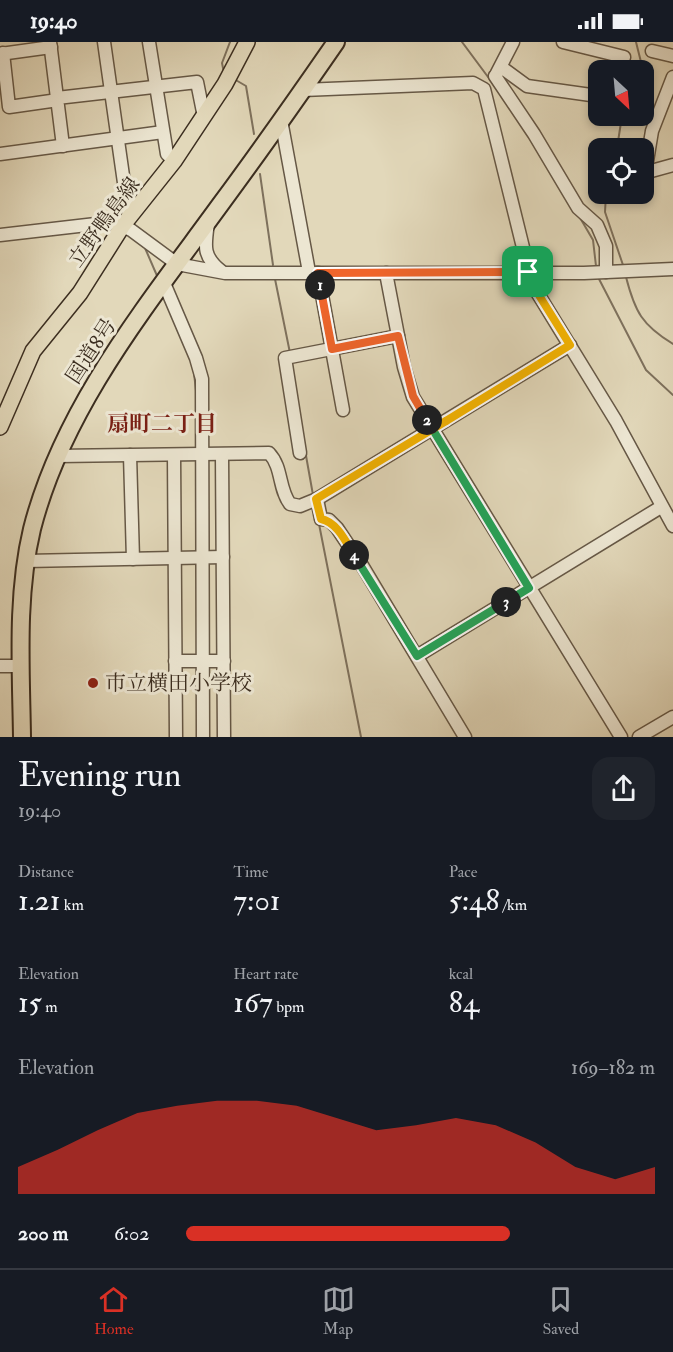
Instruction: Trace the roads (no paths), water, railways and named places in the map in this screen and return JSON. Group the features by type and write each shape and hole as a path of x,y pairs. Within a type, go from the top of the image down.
{"highway":[{"name":"国道8号","path":"22,737 21,666 26,561 32,529 58,456 94,386 177,264 336,42"}],"main road":[{"name":"立野鴨島線","path":"0,427 33,351 80,293 126,221 174,161 204,117 248,42"}],"street":[{"path":"104,42 114,91 120,139 126,221"},
{"path":"149,42 167,154 174,161"},
{"path":"484,89 498,72 513,42"},
{"path":"563,42 624,57 623,60"},
{"path":"63,147 57,99 50,44 2,54 9,107 57,99 157,85 197,82 204,117"},
{"path":"652,51 673,56"},
{"path":"498,72 527,86 588,95"},
{"path":"498,72 578,208 597,225 606,246 612,272"},
{"path":"651,138 673,77"},
{"path":"303,90 473,83 484,89 532,284 616,421 673,526"},
{"path":"657,117 673,112"},
{"path":"281,120 332,349 343,410"},
{"path":"0,154 164,132"},
{"path":"654,170 673,165"},
{"path":"0,235 126,221 177,264 225,273 612,272 673,269"},
{"path":"208,221 208,257 210,262 225,273"},
{"path":"386,273 413,396 429,430 526,589 621,737"},
{"path":"164,283 196,357 202,379 203,737"},
{"path":"300,453 285,358 398,336"},
{"path":"58,456 269,453 277,461 284,496 290,504 300,506 570,345"},
{"path":"130,455 133,559"},
{"path":"174,455 176,737"},
{"path":"222,455 224,737"},
{"path":"313,500 321,519 329,520 337,528 465,737"},
{"path":"417,656 662,507"},
{"path":"26,561 223,557"},
{"path":"175,661 224,661"},
{"path":"0,666 21,666"},
{"path":"639,737 673,717"}],"waterway":[{"path":"224,73 222,63 230,42"},
{"path":"462,42 491,81"},
{"path":"636,42 640,60"},
{"path":"234,79 246,86 254,134"},
{"path":"619,138 620,126"},
{"path":"260,174 273,265"},
{"path":"605,204 605,212 624,268"},
{"path":"579,216 593,240 596,266"},
{"path":"145,248 158,278"},
{"path":"626,277 641,316 647,324 673,344"},
{"path":"275,279 290,353"},
{"path":"599,279 646,370 673,395"},
{"path":"194,373 196,391"},
{"path":"305,450 313,495"},
{"path":"319,524 361,737"}],"place":[{"name":"市立横田小学校","path":"93,683"}],"district":[{"name":"扇町二丁目","path":"162,423"}]}
